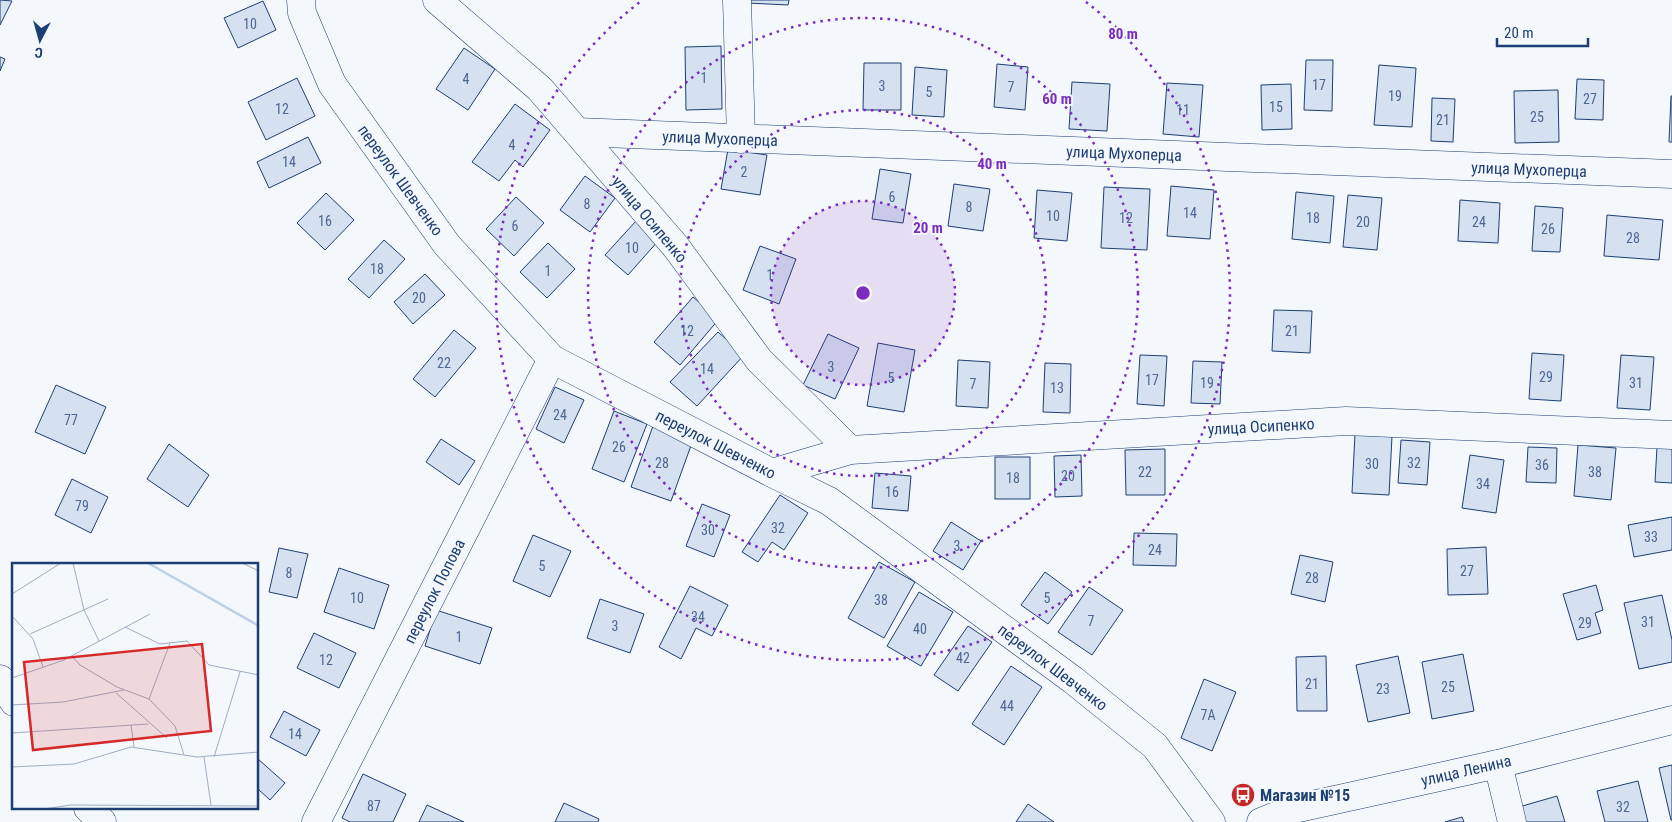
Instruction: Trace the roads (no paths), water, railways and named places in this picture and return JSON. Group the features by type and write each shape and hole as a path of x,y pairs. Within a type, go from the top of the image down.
{"street":[{"name":"переулок Шевченко","path":"301,0 302,13 332,84 447,245 552,359 829,501 1074,680 1156,746 1210,822"},
{"name":"улица Осипенко","path":"437,0 540,89 676,247 759,360 850,450"},
{"path":"737,0 742,139"},
{"name":"улица Мухоперца","path":"577,132 1672,174"},
{"name":"переулок Попова","path":"316,822 552,359"},
{"name":"улица Осипенко","path":"772,473 850,450 1346,421 1672,435"},
{"path":"0,679 12,699"},
{"name":"улица Ленина","path":"1261,822 1294,808 1498,764 1672,720"},
{"path":"1498,764 1512,822"},
{"path":"90,810 102,822"}],"place":[{"name":"Магазин №15","path":"1243,795"}]}
